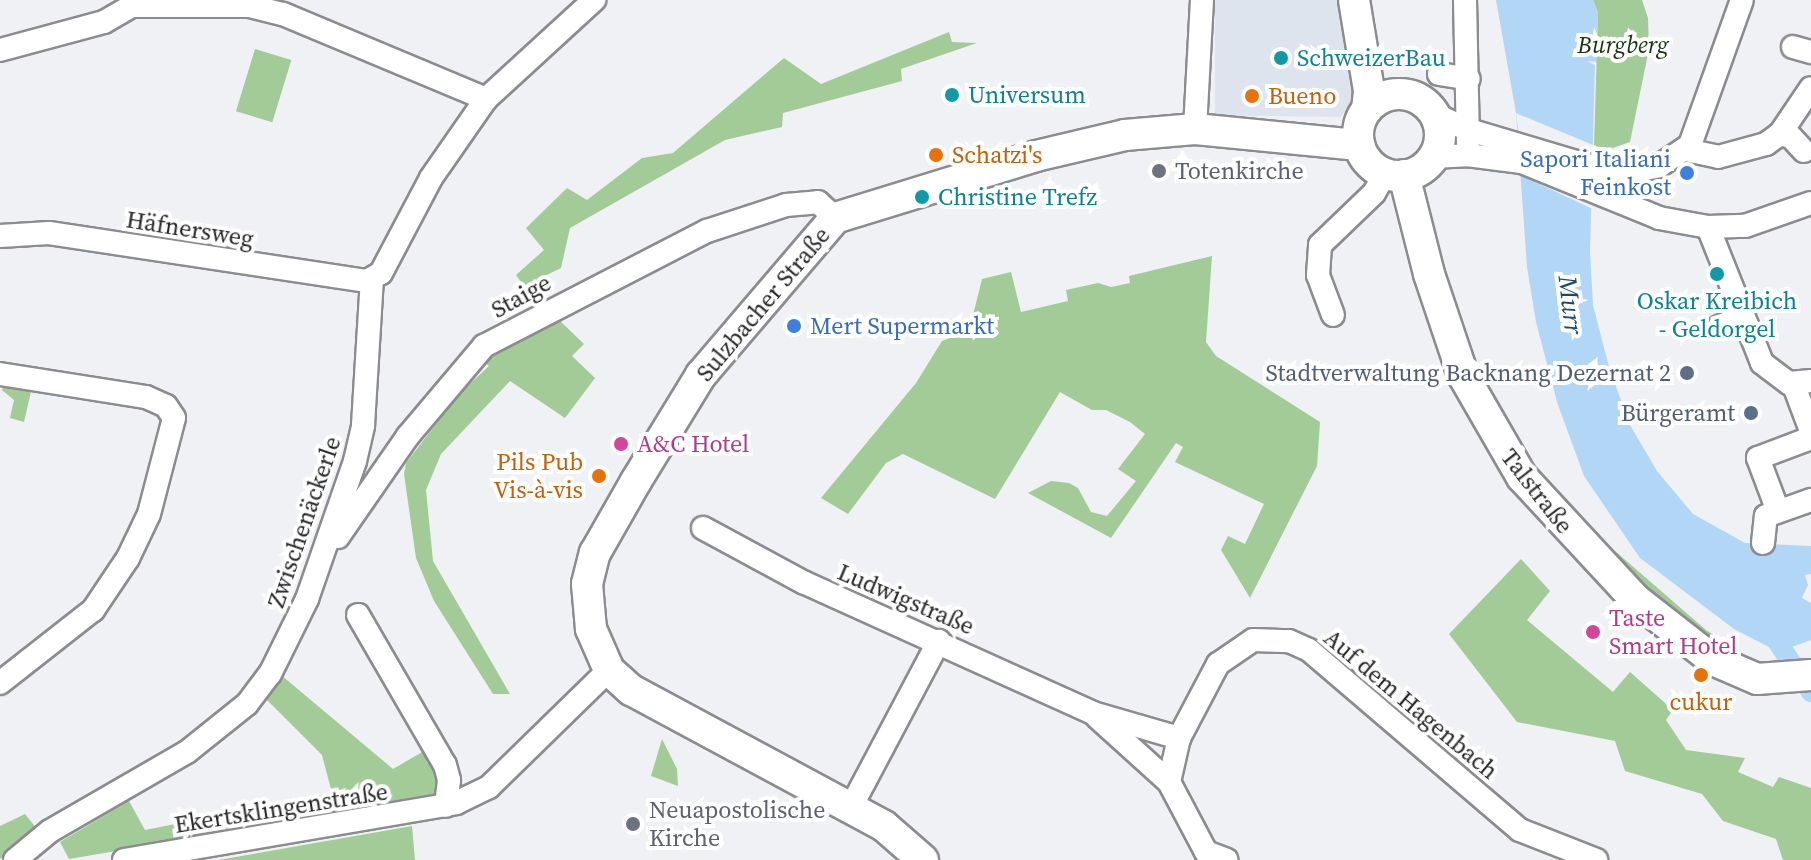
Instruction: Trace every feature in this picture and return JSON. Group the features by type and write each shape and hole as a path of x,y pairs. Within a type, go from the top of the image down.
{"street":[{"path":"372,279 381,273 431,178 486,99 594,0"},
{"path":"1195,129 1202,0"},
{"path":"1354,0 1369,91 1367,109 1359,125 1359,145 1366,160 1394,174"},
{"path":"1373,0 1386,72 1399,95"},
{"path":"1465,0 1469,79 1467,161"},
{"path":"1686,150 1742,0"},
{"path":"0,50 104,22 132,6 287,7 486,99"},
{"path":"1439,74 1469,79"},
{"path":"1601,180 1643,171 1686,150 1718,157 1744,154 1780,134 1811,88"},
{"path":"1367,109 1384,96 1412,97 1434,114 1469,130 1601,180 1659,218 1708,227 1745,226 1811,203"},
{"path":"1433,157 1440,136 1434,114"},
{"name":"Sulzbacher Straße","path":"923,860 894,832 631,690 609,670 591,629 587,584 595,553 701,375 835,218 1036,156 1125,135 1195,129 1359,145"},
{"path":"1780,134 1806,148"},
{"path":"1333,315 1318,275 1318,251 1394,174 1433,157 1467,161 1521,152"},
{"name":"Talstraße","path":"1394,174 1463,375 1522,477 1615,579 1687,642 1738,673 1797,677"},
{"name":"Staige","path":"319,567 408,436 484,346 707,231 786,205 818,202 835,218"},
{"path":"1708,227 1762,363 1772,374 1802,382 1811,431"},
{"name":"Häfnersweg","path":"0,236 49,233 351,282 372,279"},
{"name":"Zwischenäckerle","path":"15,860 50,831 187,752 247,704 290,640 319,567 363,425 372,279"},
{"path":"1719,327 1743,316"},
{"path":"0,374 146,397 166,406 174,418 149,514 128,558 93,610 0,683"},
{"path":"1778,511 1758,458 1811,438"},
{"path":"1763,543 1766,516 1811,500"},
{"name":"Ludwigstraße","path":"703,528 803,582 1093,713 1179,738"},
{"path":"358,615 445,765 449,780 446,806"},
{"name":"Auf dem Hagenbach","path":"1169,782 1179,738 1226,656 1253,640 1289,641 1309,650 1520,830 1596,860"},
{"path":"851,807 939,641"},
{"name":"Ekertsklingenstraße","path":"124,860 446,806 489,787 609,670"},
{"name":"Ludwigstraße","path":"1093,713 1169,782 1206,852 1227,860"}],"shaded area":[{"name":"SchweizerBau","path":"1215,0 1347,0 1358,90 1340,117 1215,115"}],"green space":[{"name":"Burgberg","path":"1593,0 1642,0 1648,18 1649,49 1630,142 1607,150 1594,145 1598,13"},
{"path":"949,32 952,42 977,43 901,69 902,81 783,113 782,127 725,140 570,228 561,268 524,286 516,275 544,250 526,228 567,188 587,200 642,158 673,153 784,58 821,84"},
{"path":"255,49 291,60 272,122 236,111"},
{"path":"1212,256 1206,342 1216,356 1320,422 1317,466 1250,598 1221,550 1228,536 1245,544 1264,504 1175,462 1183,447 1176,443 1111,538 1028,493 1051,481 1069,483 1078,488 1091,512 1107,516 1136,481 1118,469 1145,434 1106,410 1092,410 1060,392 995,499 903,454 886,463 848,514 821,498 916,383 942,341 969,331 982,279 1011,272 1021,312 1068,301 1066,290 1098,283 1111,287 1130,283 1129,276"},
{"path":"557,318 584,344 572,356 595,378 565,418 510,381 441,454 426,490 433,561 510,694 493,694 434,601 416,558 404,474 406,463 459,394 489,366 483,361"},
{"path":"5,378 33,383 24,422 10,418 14,400 2,390"},
{"path":"1599,547 1615,551 1706,630 1756,662 1725,651"},
{"path":"1521,559 1550,591 1527,620 1613,692 1630,672 1673,710 1666,720 1686,750 1745,758 1738,772 1773,787 1779,777 1811,788 1811,860 1783,860 1776,839 1723,821 1702,794 1625,771 1615,741 1517,722 1449,634"},
{"path":"281,675 393,769 424,751 440,783 439,796 69,859 60,842 129,801 145,830 332,793 322,755 266,699"},
{"path":"662,739 677,769 678,786 651,776"},
{"path":"25,814 37,829 0,859 0,826"},
{"path":"412,826 415,860 219,860 247,855"}],"water":[{"name":"Murr","path":"1496,0 1593,0 1598,13 1597,62 1587,61 1595,65 1590,252 1593,305 1609,367 1630,425 1657,471 1693,514 1745,543 1811,546 1811,574 1805,575 1808,585 1802,598 1811,603 1811,640 1789,648 1769,647 1734,629 1640,558 1584,476 1557,402 1536,322 1527,267 1516,113"}],"pier":[{"path":"1516,113 1598,147 1595,210 1524,177"}],"waterway":[{"path":"1766,625 1811,692"}],"place":[{"name":"SchweizerBau","path":"1281,58"},
{"name":"Universum","path":"952,95"},
{"name":"Bueno","path":"1252,96"},
{"name":"Schatzi's","path":"936,155"},
{"name":"Totenkirche","path":"1159,171"},
{"name":"Sapori Italiani Feinkost","path":"1687,173"},
{"name":"Christine Trefz","path":"922,197"},
{"name":"Oskar Kreibich - Geldorgel","path":"1717,274"},
{"name":"Mert Supermarkt","path":"794,326"},
{"name":"Stadtverwaltung Backnang Dezernat 2","path":"1687,373"},
{"name":"Bürgeramt","path":"1751,413"},
{"name":"A&C Hotel","path":"621,444"},
{"name":"Pils Pub Vis-à-vis","path":"599,476"},
{"name":"Taste Smart Hotel","path":"1593,632"},
{"name":"cukur","path":"1701,675"},
{"name":"Neuapostolische Kirche","path":"633,824"}]}
